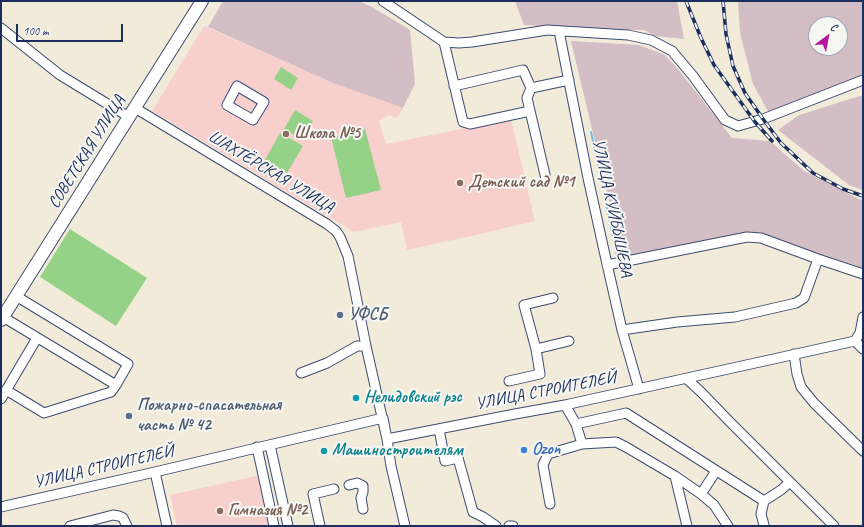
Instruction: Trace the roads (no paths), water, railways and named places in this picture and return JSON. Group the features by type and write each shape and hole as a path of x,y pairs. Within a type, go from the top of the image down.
{"main road":[{"name":"СОВЕТСКАЯ УЛИЦА","path":"2,318 202,1"}],"street":[{"path":"383,1 444,42 472,42 547,30 628,35 651,40 672,51 693,76 725,120 738,126 763,120 863,80"},
{"name":"ШАХТЁРСКАЯ УЛИЦА","path":"1,28 60,75 132,112 327,224 336,231 348,256 366,346 383,418"},
{"name":"УЛИЦА КУЙБЫШЕВА","path":"559,31 588,178 622,330 639,389"},
{"path":"444,42 463,122 470,124 530,111"},
{"path":"454,86 522,70 531,88 527,98 546,180"},
{"path":"531,88 569,80"},
{"path":"608,265 747,237 761,238 863,274"},
{"path":"622,330 677,322 735,317 796,303 804,298 818,259"},
{"path":"6,390 44,413 111,392 128,364 16,296"},
{"path":"509,381 540,374 536,349 524,305 553,298"},
{"path":"863,317 860,333 855,341 863,349"},
{"path":"2,318 116,385"},
{"path":"1,399 37,338"},
{"path":"536,349 569,341"},
{"name":"УЛИЦА СТРОИТЕЛЕЙ","path":"387,439 566,405 855,341"},
{"path":"301,373 328,363 356,346 366,346"},
{"path":"794,354 797,374 801,387 814,403 863,451"},
{"path":"687,379 834,526"},
{"path":"566,405 576,424 582,444"},
{"path":"576,424 626,413 764,501"},
{"path":"383,418 405,526"},
{"name":"УЛИЦА СТРОИТЕЛЕЙ","path":"1,507 383,418"},
{"path":"440,428 445,461 458,458 472,512 483,517 496,526"},
{"path":"550,504 543,464 548,454 582,444 616,442 675,476 701,494 714,505 728,526"},
{"path":"270,445 288,526"},
{"path":"257,447 274,526"},
{"path":"701,494 716,470"},
{"path":"155,472 167,526"},
{"path":"675,476 687,526"},
{"path":"764,525 761,514 764,501 790,482"},
{"path":"349,485 357,484 363,486 363,492 360,498 363,509"},
{"path":"320,526 313,494 334,489"},
{"path":"70,526 113,516 123,518 127,526"}],"waterway":[{"path":"591,132 603,186"},
{"path":"604,194 617,255"}],"railway":[{"path":"686,1 714,65 755,122 772,141"},
{"path":"723,1 726,34 733,66 745,93 763,119 781,143 813,173 843,189 863,196"}],"place":[{"name":"Школа №5","path":"286,134"},
{"name":"Детский сад №1","path":"460,183"},
{"name":"УФСБ","path":"340,315"},
{"name":"Нелидовский рэс","path":"356,398"},
{"name":"Пожарно-спасательная часть № 42","path":"129,416"},
{"name":"Ozon","path":"524,450"},
{"name":"Машиностроителям","path":"324,451"},
{"name":"Гимназия №2","path":"220,511"}]}
